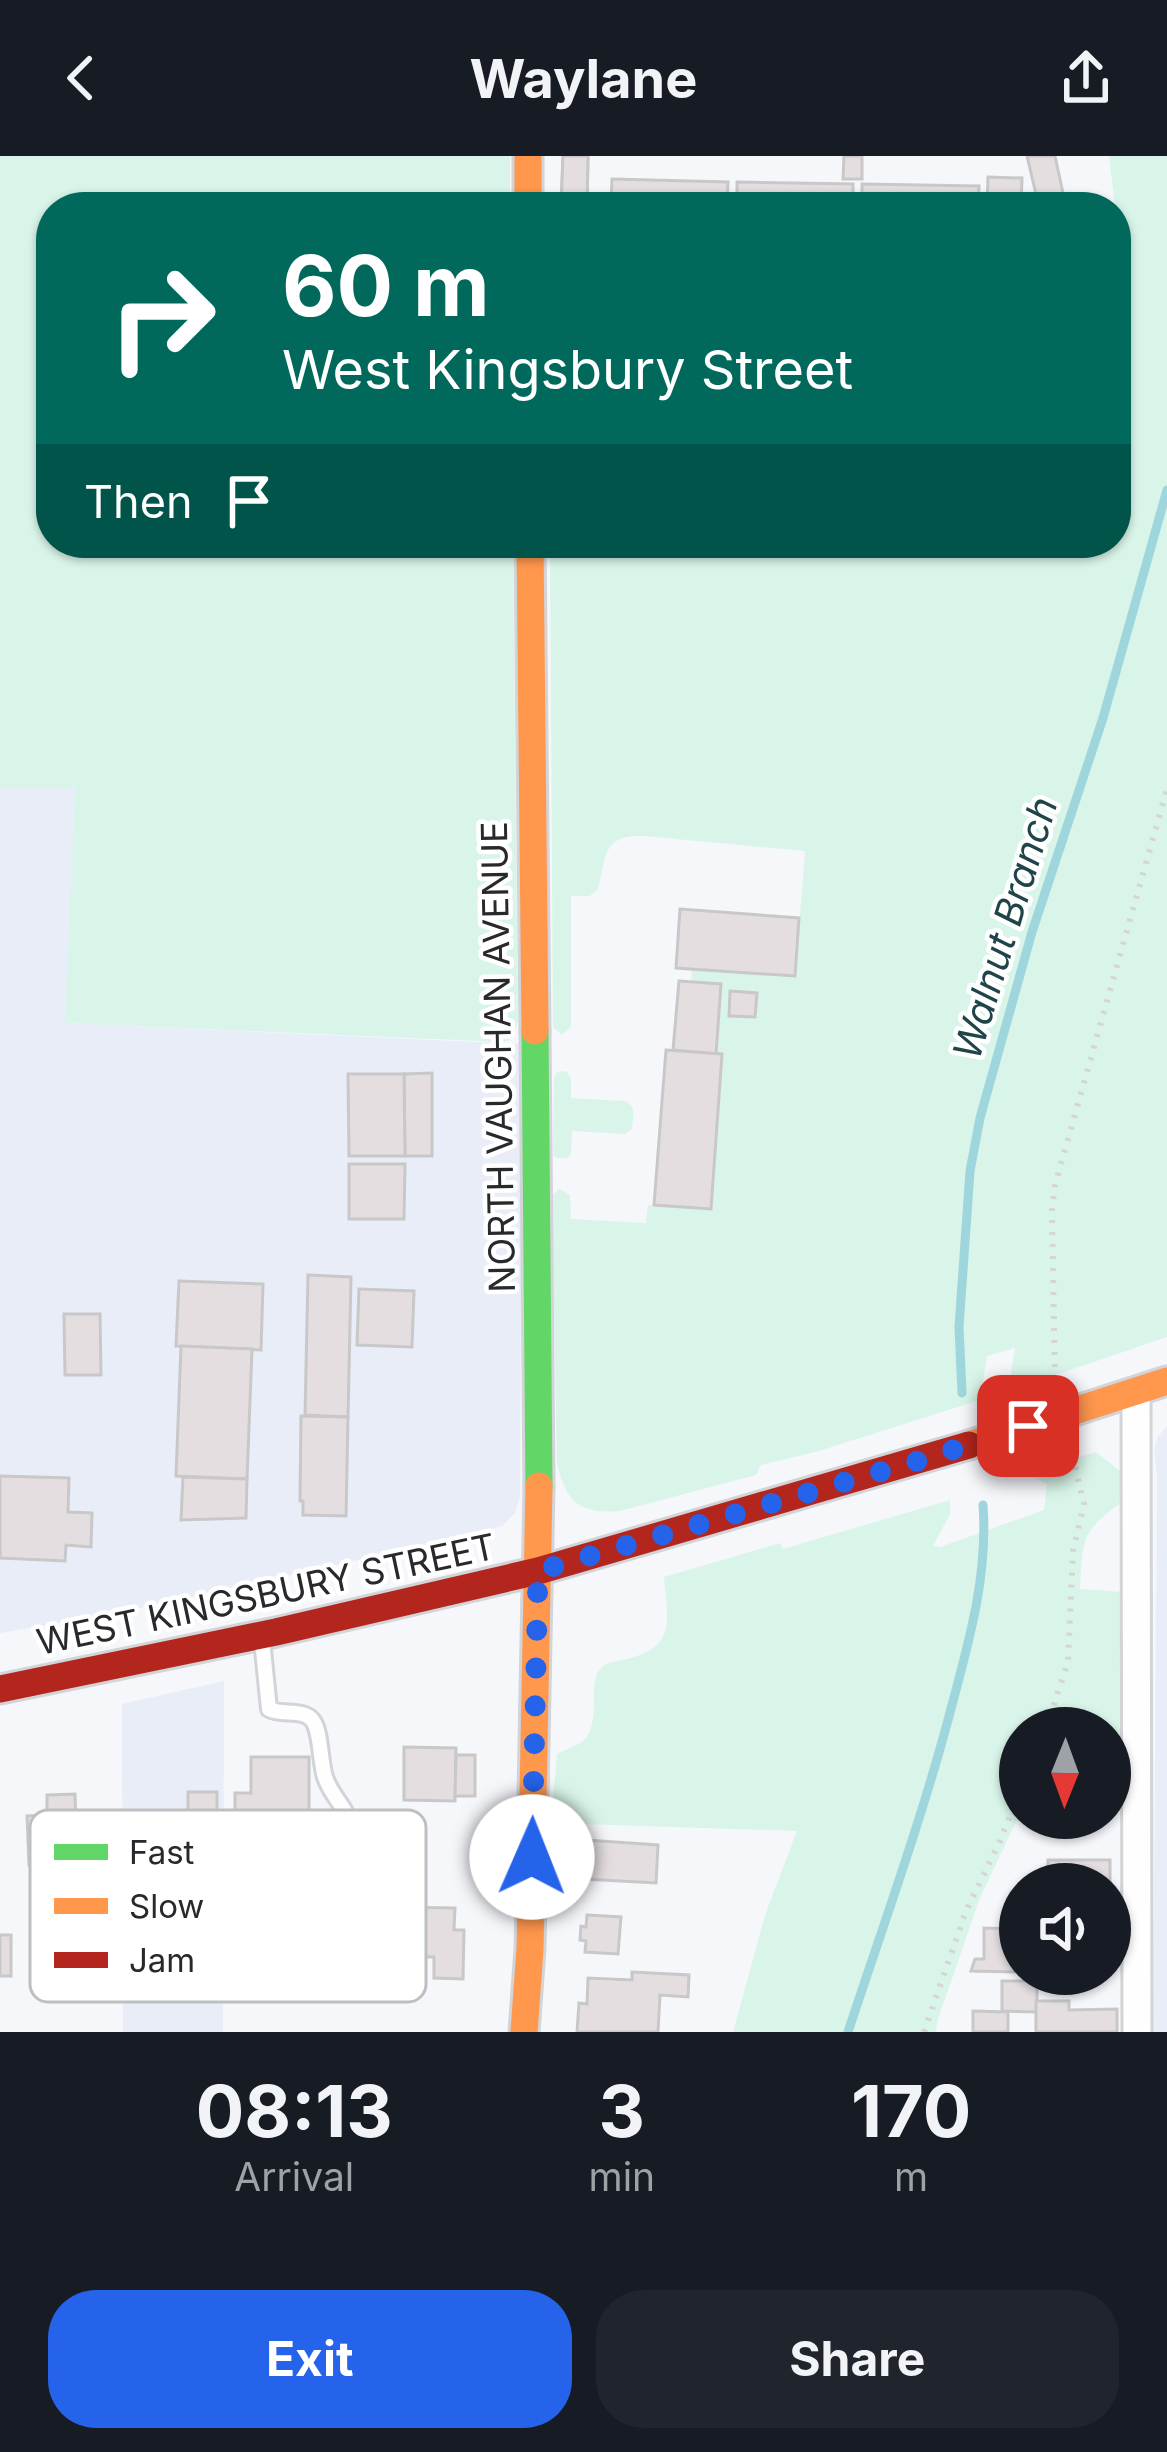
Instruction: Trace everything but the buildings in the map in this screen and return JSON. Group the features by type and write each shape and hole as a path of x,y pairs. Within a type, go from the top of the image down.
{"street":[{"path":"528,156 528,192"},
{"name":"NORTH VAUGHAN AVENUE","path":"524,2032 538,1571 530,558"},
{"name":"WEST KINGSBURY STREET","path":"0,1689 538,1571 918,1461 1167,1381"},
{"path":"1136,1392 1137,2032"}],"lane":[{"path":"261,1635 269,1709 312,1718 325,1778 345,1810"}],"path":[{"path":"1053,1707 1068,1662 1073,1550 1084,1504 1067,1413 1053,1369 1055,1185 1167,789"},
{"path":"924,2032 966,1911 1000,1839"}],"shaded area":[{"path":"0,788 75,788 66,1023 522,1044 520,1497 515,1513 502,1526 108,1615 0,1633"},
{"path":"1167,1426 1167,2032 1153,2032 1154,1452"},
{"path":"224,1681 224,1810 122,1810 122,1704"},
{"path":"123,2002 223,2002 223,2032 123,2032"}],"green space":[{"path":"0,156 510,156 510,192 36,192 36,558 513,558 518,1022 510,1040 65,1023 75,788 0,788"},
{"path":"1109,156 1167,156 1167,1337 1008,1391 1015,1348 987,1356 980,1400 761,1465 756,1475 620,1511 584,1507 570,1496 557,1464 552,1196 559,1189 570,1195 571,1219 646,1223 648,1205 711,1209 722,1055 716,1054 721,985 691,982 692,969 795,976 805,851 643,836 620,839 608,850 598,889 590,896 571,896 571,1027 562,1035 553,1027 550,558 1131,558 1131,192 1113,192"},
{"path":"562,1071 571,1079 571,1098 629,1103 632,1129 625,1134 572,1131 571,1154 556,1158 554,1079"},
{"path":"1096,1452 1122,1473 1122,1502 1086,1538 1080,1589 1122,1592 1123,1707 999,1707 999,1839 1008,1839 980,1898 936,2032 733,2032 766,1912 797,1831 551,1823 557,1754 589,1733 597,1675 609,1663 643,1654 662,1639 667,1618 664,1577 780,1543 783,1549 950,1500 950,1514 933,1546 940,1547 1044,1510 1047,1484 1033,1477 1033,1470"}],"waterway":[{"name":"Walnut Branch","path":"962,1393 959,1327 970,1171 980,1118 1032,932 1103,718 1167,490"},
{"name":"Walnut Branch","path":"848,2032 929,1788 965,1655 980,1581 983,1505"}],"traffic: fast":[{"path":"535,1031 539,1486"}],"traffic: slow":[{"path":"528,156 528,192"},
{"path":"530,558 535,1031"},
{"path":"969,1445 1167,1381"},
{"path":"524,2032 530,1949 539,1486"}],"traffic: jam":[{"path":"0,1689 538,1571 969,1445"}],"route":[{"path":"532,1857 538,1571 1028,1426"}]}
